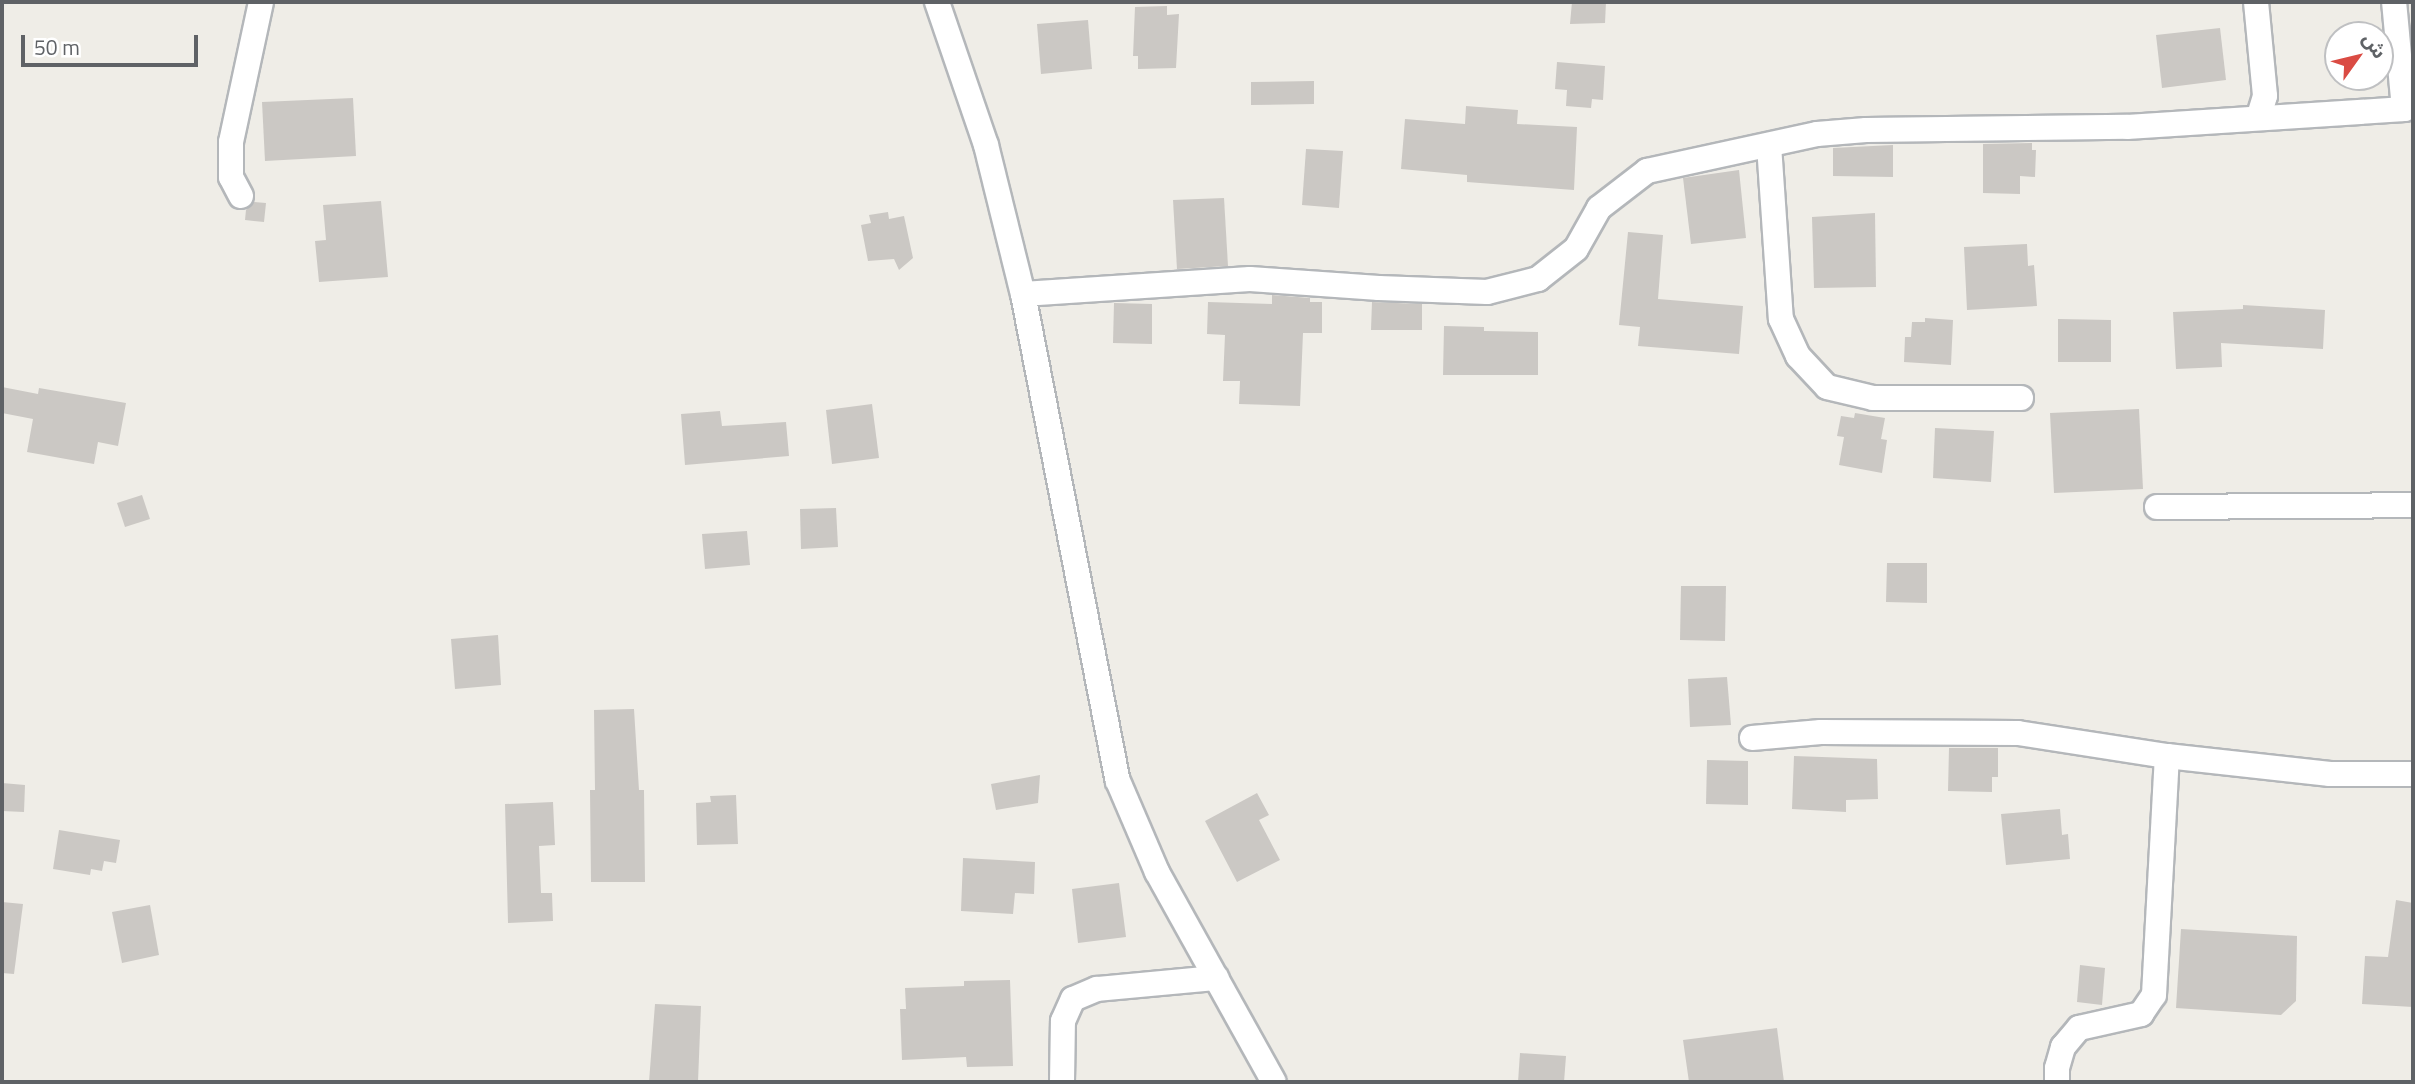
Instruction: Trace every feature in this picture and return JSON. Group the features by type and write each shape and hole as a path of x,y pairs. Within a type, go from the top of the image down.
{"street":[{"path":"241,196 230,177 231,142 261,2"},
{"path":"937,2 986,145 1023,294 1118,781 1157,872 1273,1082"},
{"path":"2256,2 2265,96 2259,116"},
{"path":"1023,294 1250,279 1488,292 1538,279 1576,249 1599,208 1647,171 1817,134 1866,130 2127,127 2259,116 2350,114 2409,109 2394,2"},
{"path":"1769,145 1782,319 1798,356 1828,387 1873,398 2021,398"},
{"path":"2157,507 2413,505"},
{"path":"1752,738 1821,732 2018,733 2167,756 2330,774 2413,774"},
{"path":"2057,1082 2057,1068 2063,1047 2079,1028 2141,1014 2154,995 2167,756"},
{"path":"1062,1082 1063,1021 1073,999 1097,989 1216,978"}],"building":[{"path":"1572,2 1606,2 1605,23 1570,24"},
{"path":"1167,6 1167,15 1179,14 1176,68 1138,69 1138,56 1133,56 1135,7"},
{"path":"1088,20 1092,69 1041,74 1037,24"},
{"path":"2220,28 2226,80 2162,88 2156,35"},
{"path":"1557,62 1605,66 1603,100 1592,99 1591,108 1566,106 1567,90 1555,89"},
{"path":"1314,81 1314,104 1251,105 1251,82"},
{"path":"353,98 356,156 265,161 262,102"},
{"path":"1466,106 1518,110 1517,124 1577,127 1574,190 1467,182 1467,175 1401,169 1405,119 1465,124"},
{"path":"2032,143 2032,150 2036,150 2035,177 2020,176 2020,194 1983,193 1983,144"},
{"path":"1893,145 1893,177 1833,176 1833,148"},
{"path":"1306,149 1343,151 1339,208 1302,205"},
{"path":"1739,170 1746,238 1691,244 1683,178"},
{"path":"1224,198 1228,266 1177,269 1173,200"},
{"path":"381,201 388,277 319,282 315,241 326,240 323,205"},
{"path":"254,202 266,203 264,222 245,220 246,210"},
{"path":"888,212 889,219 904,216 913,258 899,270 894,259 868,261 861,225 871,223 869,215"},
{"path":"1875,213 1876,287 1814,288 1812,217"},
{"path":"1628,232 1663,235 1658,299 1743,306 1739,354 1638,346 1640,327 1619,325"},
{"path":"2027,244 2028,266 2034,265 2037,306 1967,310 1964,247"},
{"path":"1272,295 1310,298 1310,302 1322,302 1322,333 1303,333 1300,406 1239,404 1240,381 1223,381 1225,335 1207,334 1208,302 1272,304"},
{"path":"1372,302 1422,304 1422,330 1371,330"},
{"path":"1114,303 1152,304 1152,344 1113,343"},
{"path":"2243,305 2325,310 2323,349 2221,343 2222,367 2176,369 2173,312 2243,309"},
{"path":"1925,318 1953,320 1951,365 1904,362 1905,337 1911,337 1912,322 1925,322"},
{"path":"2058,319 2111,320 2111,362 2058,362"},
{"path":"1444,326 1484,327 1484,331 1538,332 1538,375 1443,375"},
{"path":"2,387 38,394 39,388 126,403 118,446 98,442 94,464 27,452 33,419 2,413"},
{"path":"872,404 879,458 832,464 826,410"},
{"path":"2139,409 2143,489 2054,493 2050,413"},
{"path":"720,411 722,426 786,422 789,456 685,465 681,414"},
{"path":"1855,413 1885,418 1881,439 1887,440 1882,473 1839,465 1844,437 1837,436 1841,416 1854,418"},
{"path":"1935,428 1994,431 1991,482 1933,478"},
{"path":"142,495 150,519 125,527 117,503"},
{"path":"836,508 838,547 801,549 800,509"},
{"path":"747,531 750,565 705,569 702,534"},
{"path":"1887,563 1927,563 1927,603 1886,602"},
{"path":"1681,586 1726,586 1725,641 1680,640"},
{"path":"498,635 501,685 455,689 451,639"},
{"path":"1727,677 1731,725 1690,727 1688,679"},
{"path":"634,709 639,790 644,790 645,882 591,882 590,790 595,790 594,710"},
{"path":"1949,748 1998,748 1998,777 1992,777 1992,792 1948,791"},
{"path":"1794,756 1877,759 1878,799 1846,800 1846,812 1792,809"},
{"path":"1707,760 1748,761 1748,805 1706,804"},
{"path":"1040,775 1038,803 996,810 991,784"},
{"path":"2,783 25,785 24,812 2,811"},
{"path":"1257,793 1269,815 1259,820 1280,860 1237,882 1205,821"},
{"path":"736,795 738,844 697,845 696,803 711,802 710,796"},
{"path":"553,802 555,845 539,846 541,893 552,893 553,921 508,923 505,804"},
{"path":"2060,809 2062,835 2068,834 2070,859 2006,865 2001,814"},
{"path":"59,830 120,840 116,863 104,861 102,871 91,869 90,875 53,869"},
{"path":"963,858 1035,862 1034,894 1015,893 1013,914 961,911"},
{"path":"1119,883 1126,937 1078,943 1072,889"},
{"path":"2396,900 2413,903 2413,1007 2362,1004 2365,956 2388,957"},
{"path":"2,902 23,904 14,974 2,973"},
{"path":"150,905 159,955 122,963 112,912"},
{"path":"2181,929 2297,936 2296,1001 2281,1015 2176,1008"},
{"path":"2080,965 2105,968 2102,1005 2077,1002"},
{"path":"1010,980 1013,1066 967,1067 966,1057 902,1060 900,1009 906,1009 905,988 964,986 964,981"},
{"path":"655,1004 701,1006 698,1082 649,1082"},
{"path":"1777,1028 1784,1082 1689,1082 1683,1040"},
{"path":"1520,1053 1566,1056 1564,1082 1518,1082"}]}
